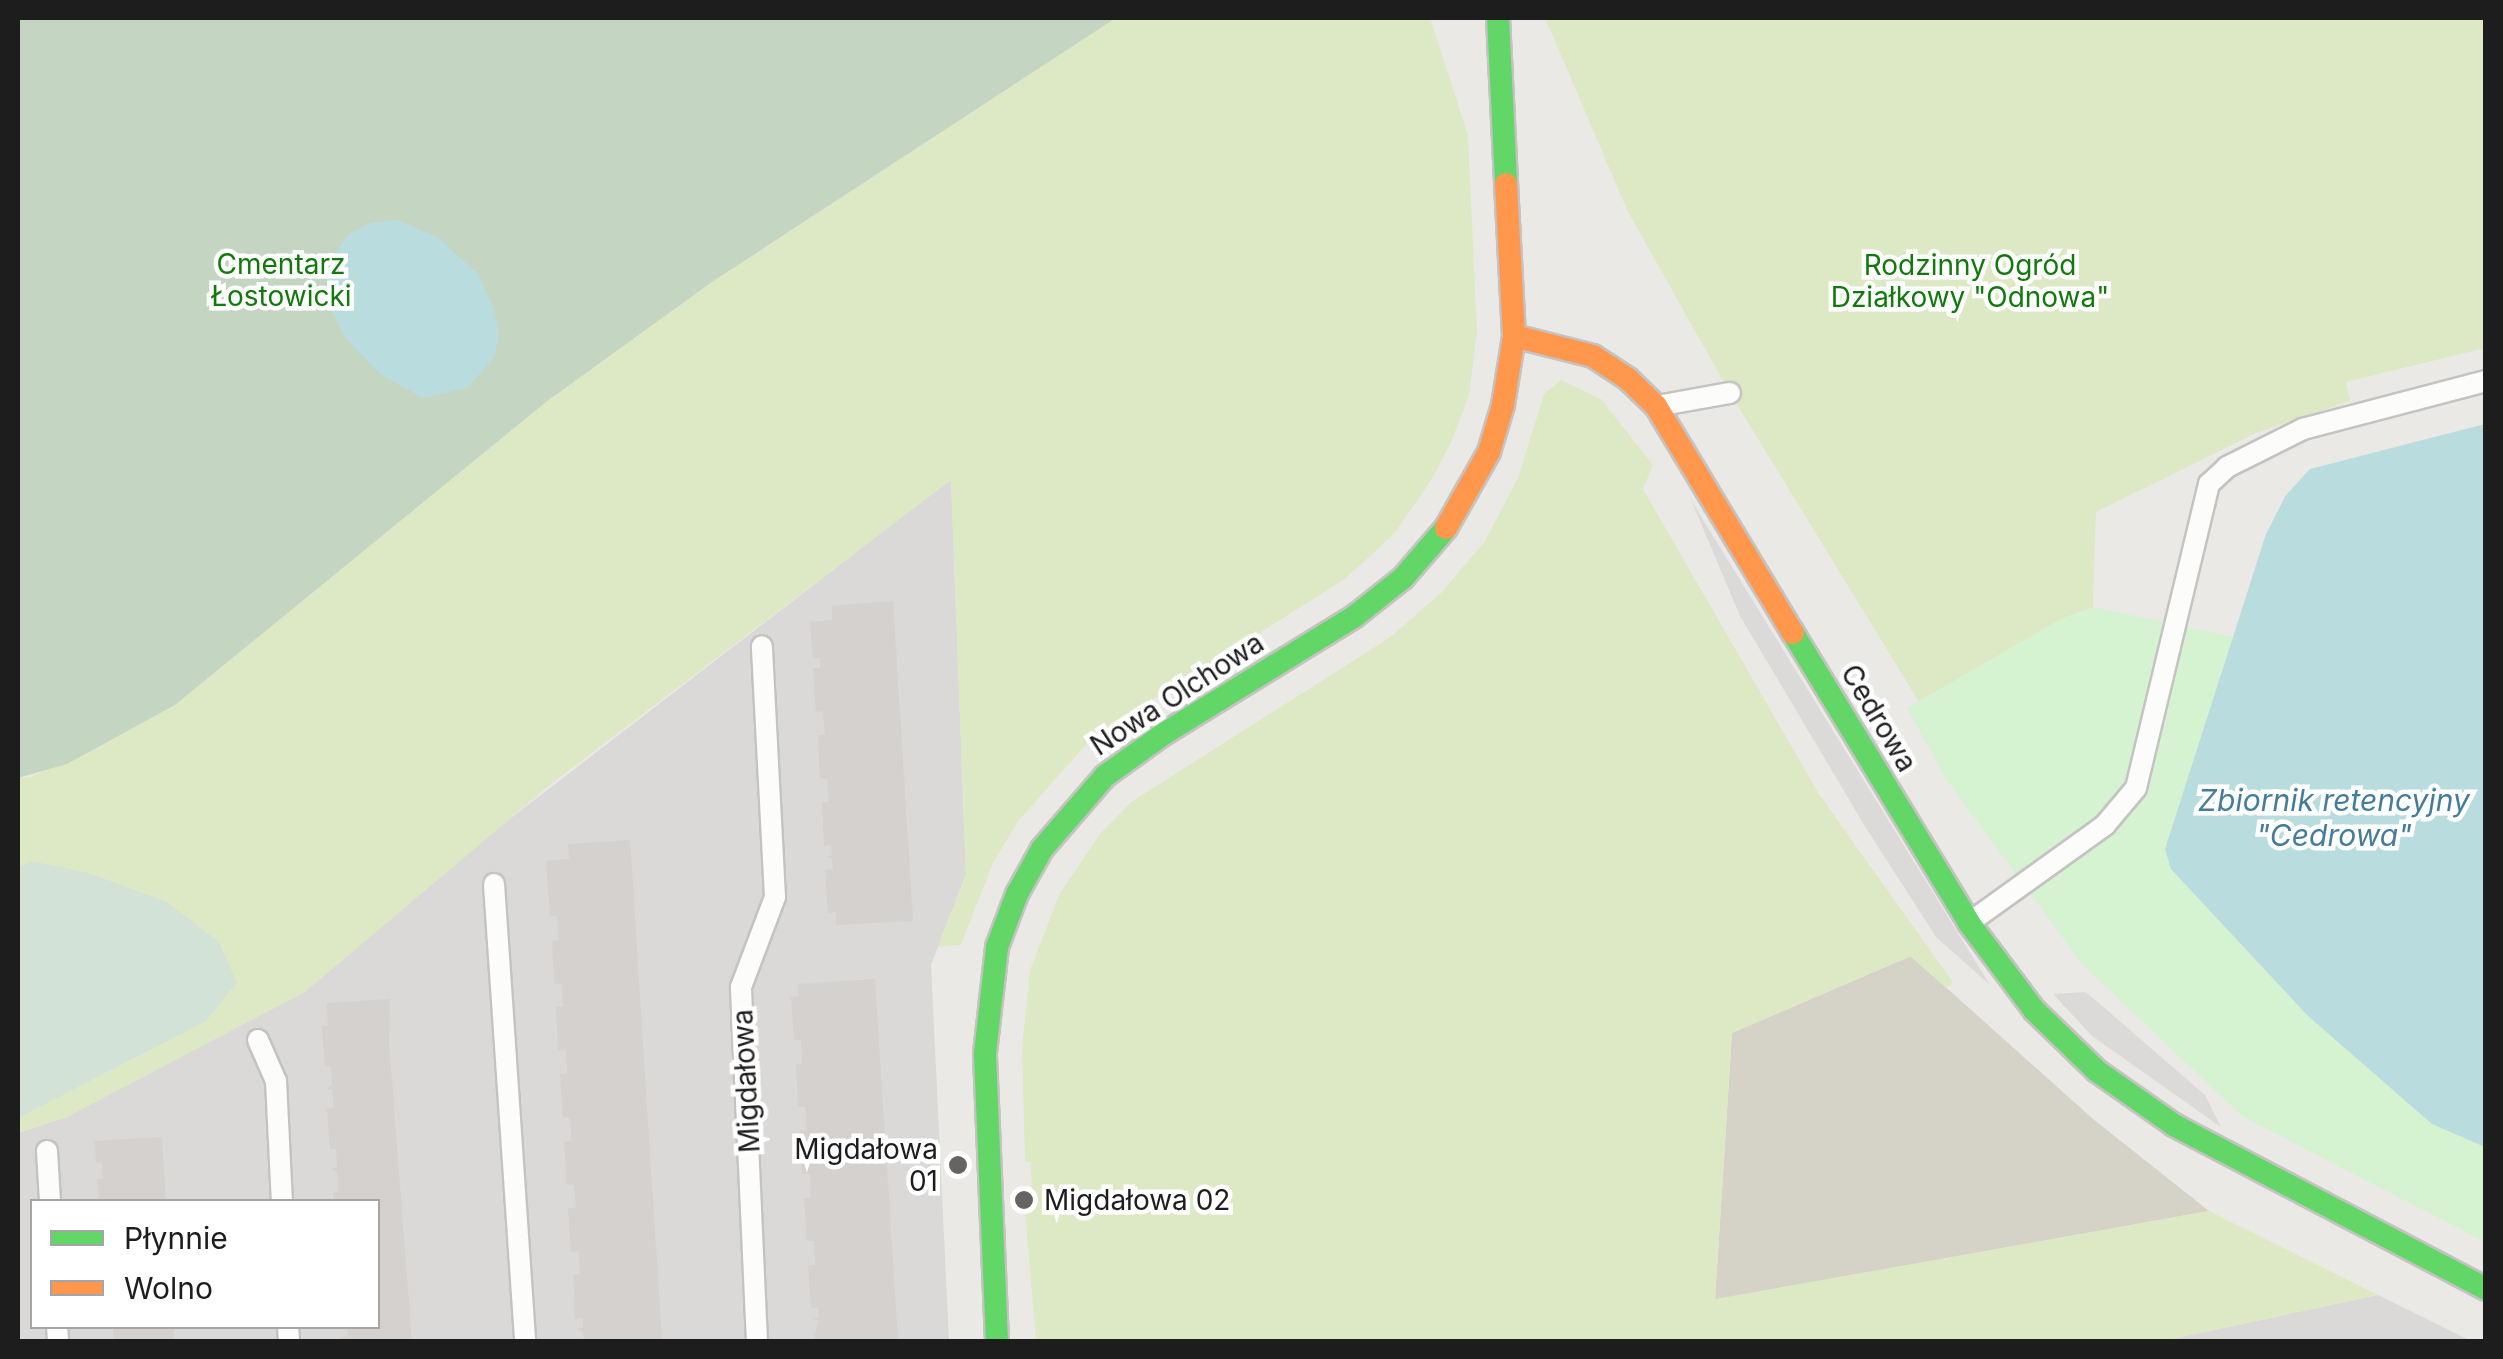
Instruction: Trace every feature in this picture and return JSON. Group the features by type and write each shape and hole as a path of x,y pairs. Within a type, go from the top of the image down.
{"street":[{"path":"1498,18 1514,336"},
{"name":"Cedrowa","path":"1514,336 1594,356 1628,379 1656,406 1970,923 2034,1010 2097,1071 2210,1146 2486,1290"},
{"name":"Nowa Olchowa","path":"997,1342 984,1052 997,948 1017,894 1042,849 1104,776 1165,733 1355,616 1403,578 1450,522 1488,452 1504,404 1514,336"}],"lane":[{"path":"1970,923 2105,825 2136,788 2209,484 2226,467 2302,429 2486,381"},
{"path":"1656,406 1730,393"},
{"name":"Migdałowa","path":"758,1342 741,987 774,897 762,646"},
{"path":"494,884 525,1342"},
{"path":"258,1040 276,1081 282,1199"},
{"path":"47,1150 50,1199"}],"shaded area":[{"path":"951,479 966,874 931,965 949,1341 18,1341 18,1133 67,1117 476,845"},
{"path":"1692,502 1990,985 1936,937 1866,828 1740,616"},
{"path":"31,861 89,873 167,902 219,942 237,983 206,1021 18,1118 18,869"},
{"path":"1911,956 2093,1119 2209,1211 1715,1300 1732,1033"},
{"path":"2086,992 2205,1095 2221,1127 2092,1036 2053,994"},
{"path":"2378,1295 2471,1341 2157,1342"}],"green space":[{"name":"Cmentarz Łostowicki","path":"18,18 1116,18 712,282 546,402 175,705 67,764 18,778"},
{"path":"1116,18 1430,18 1468,135 1477,332 1469,395 1452,440 1432,479 1394,534 1345,579 1091,739 1019,820 993,863 961,945 938,947 966,874 951,480 551,784 305,992 67,1117 18,1133 18,778 31,777 175,705 546,402 712,282"},
{"name":"Rodzinny Ogród Działkowy \"Odnowa\"","path":"1545,18 2485,18 2485,348 2346,382 2350,401 2256,433 2096,512 2093,607 2061,619 1919,702 1730,393 1628,212"},
{"path":"1561,380 1601,399 1653,465 1643,489 1819,794 1953,982 1946,988 1910,956 1732,1033 1715,1299 2209,1211 2378,1295 2157,1342 1036,1341 1024,1200 1032,1199 1031,1162 1025,1162 1022,1049 1030,970 1060,893 1100,834 1131,802 1389,638 1441,593 1485,541 1518,478 1544,394"},
{"path":"2093,607 2233,637 2165,849 2171,869 2308,1016 2432,1124 2485,1147 2485,1242 2242,1116 2082,964 1946,779 1907,708 2061,619"}],"water":[{"path":"398,220 437,237 478,274 494,309 499,335 494,358 467,388 423,398 380,374 344,336 326,299 331,258 349,234 371,223"},
{"name":"Zbiornik retencyjny \"Cedrowa\"","path":"2486,424 2485,1147 2432,1124 2308,1016 2171,869 2165,849 2266,534 2286,495 2310,469"}],"building":[{"path":"893,601 913,921 836,925 836,912 828,913 825,870 833,869 832,859 825,856 832,856 831,845 824,846 822,802 829,802 827,778 820,779 818,735 825,735 823,711 816,712 813,668 820,668 820,658 813,658 810,622 832,620 832,606"},
{"path":"630,840 662,1342 584,1342 583,1332 576,1329 583,1328 583,1318 575,1319 573,1275 580,1275 579,1251 571,1252 568,1208 576,1208 574,1184 567,1185 564,1141 571,1141 571,1128 570,1117 563,1118 560,1074 567,1074 566,1050 558,1051 556,1007 563,1007 561,983 554,984 552,941 559,940 557,916 550,916 546,861 569,859 568,844"},
{"path":"875,979 898,1342 813,1342 819,1321 811,1318 819,1318 818,1308 811,1308 808,1265 815,1265 814,1241 807,1241 804,1198 811,1198 810,1174 802,1174 800,1130 807,1131 805,1107 798,1107 796,1064 802,1064 801,1040 794,1040 791,997 799,996 798,984"},
{"path":"390,999 389,1042 412,1342 341,1339 348,1335 347,1329 380,1329 380,1199 333,1199 333,1192 338,1192 337,1172 331,1169 337,1168 336,1149 330,1149 327,1109 334,1108 332,1089 326,1089 332,1085 331,1066 325,1066 322,1026 328,1026 327,1003"},
{"path":"162,1137 166,1199 99,1199 97,1179 103,1179 102,1162 96,1163 95,1141"},
{"path":"113,1329 174,1329 174,1342 113,1342"}],"traffic: fast":[{"path":"1498,18 1506,184"},
{"path":"997,1342 985,1053 997,947 1017,894 1042,849 1105,776 1165,733 1355,616 1403,578 1446,528"},
{"path":"1793,633 1969,923 2034,1010 2097,1071 2174,1125 2486,1289"}],"traffic: slow":[{"path":"1446,528 1489,452 1503,405 1514,336 1506,184"},
{"path":"1514,336 1593,356 1628,379 1656,406 1793,633"}],"place":[{"name":"Migdałowa 01","path":"958,1165"},
{"name":"Migdałowa 02","path":"1024,1200"}]}
